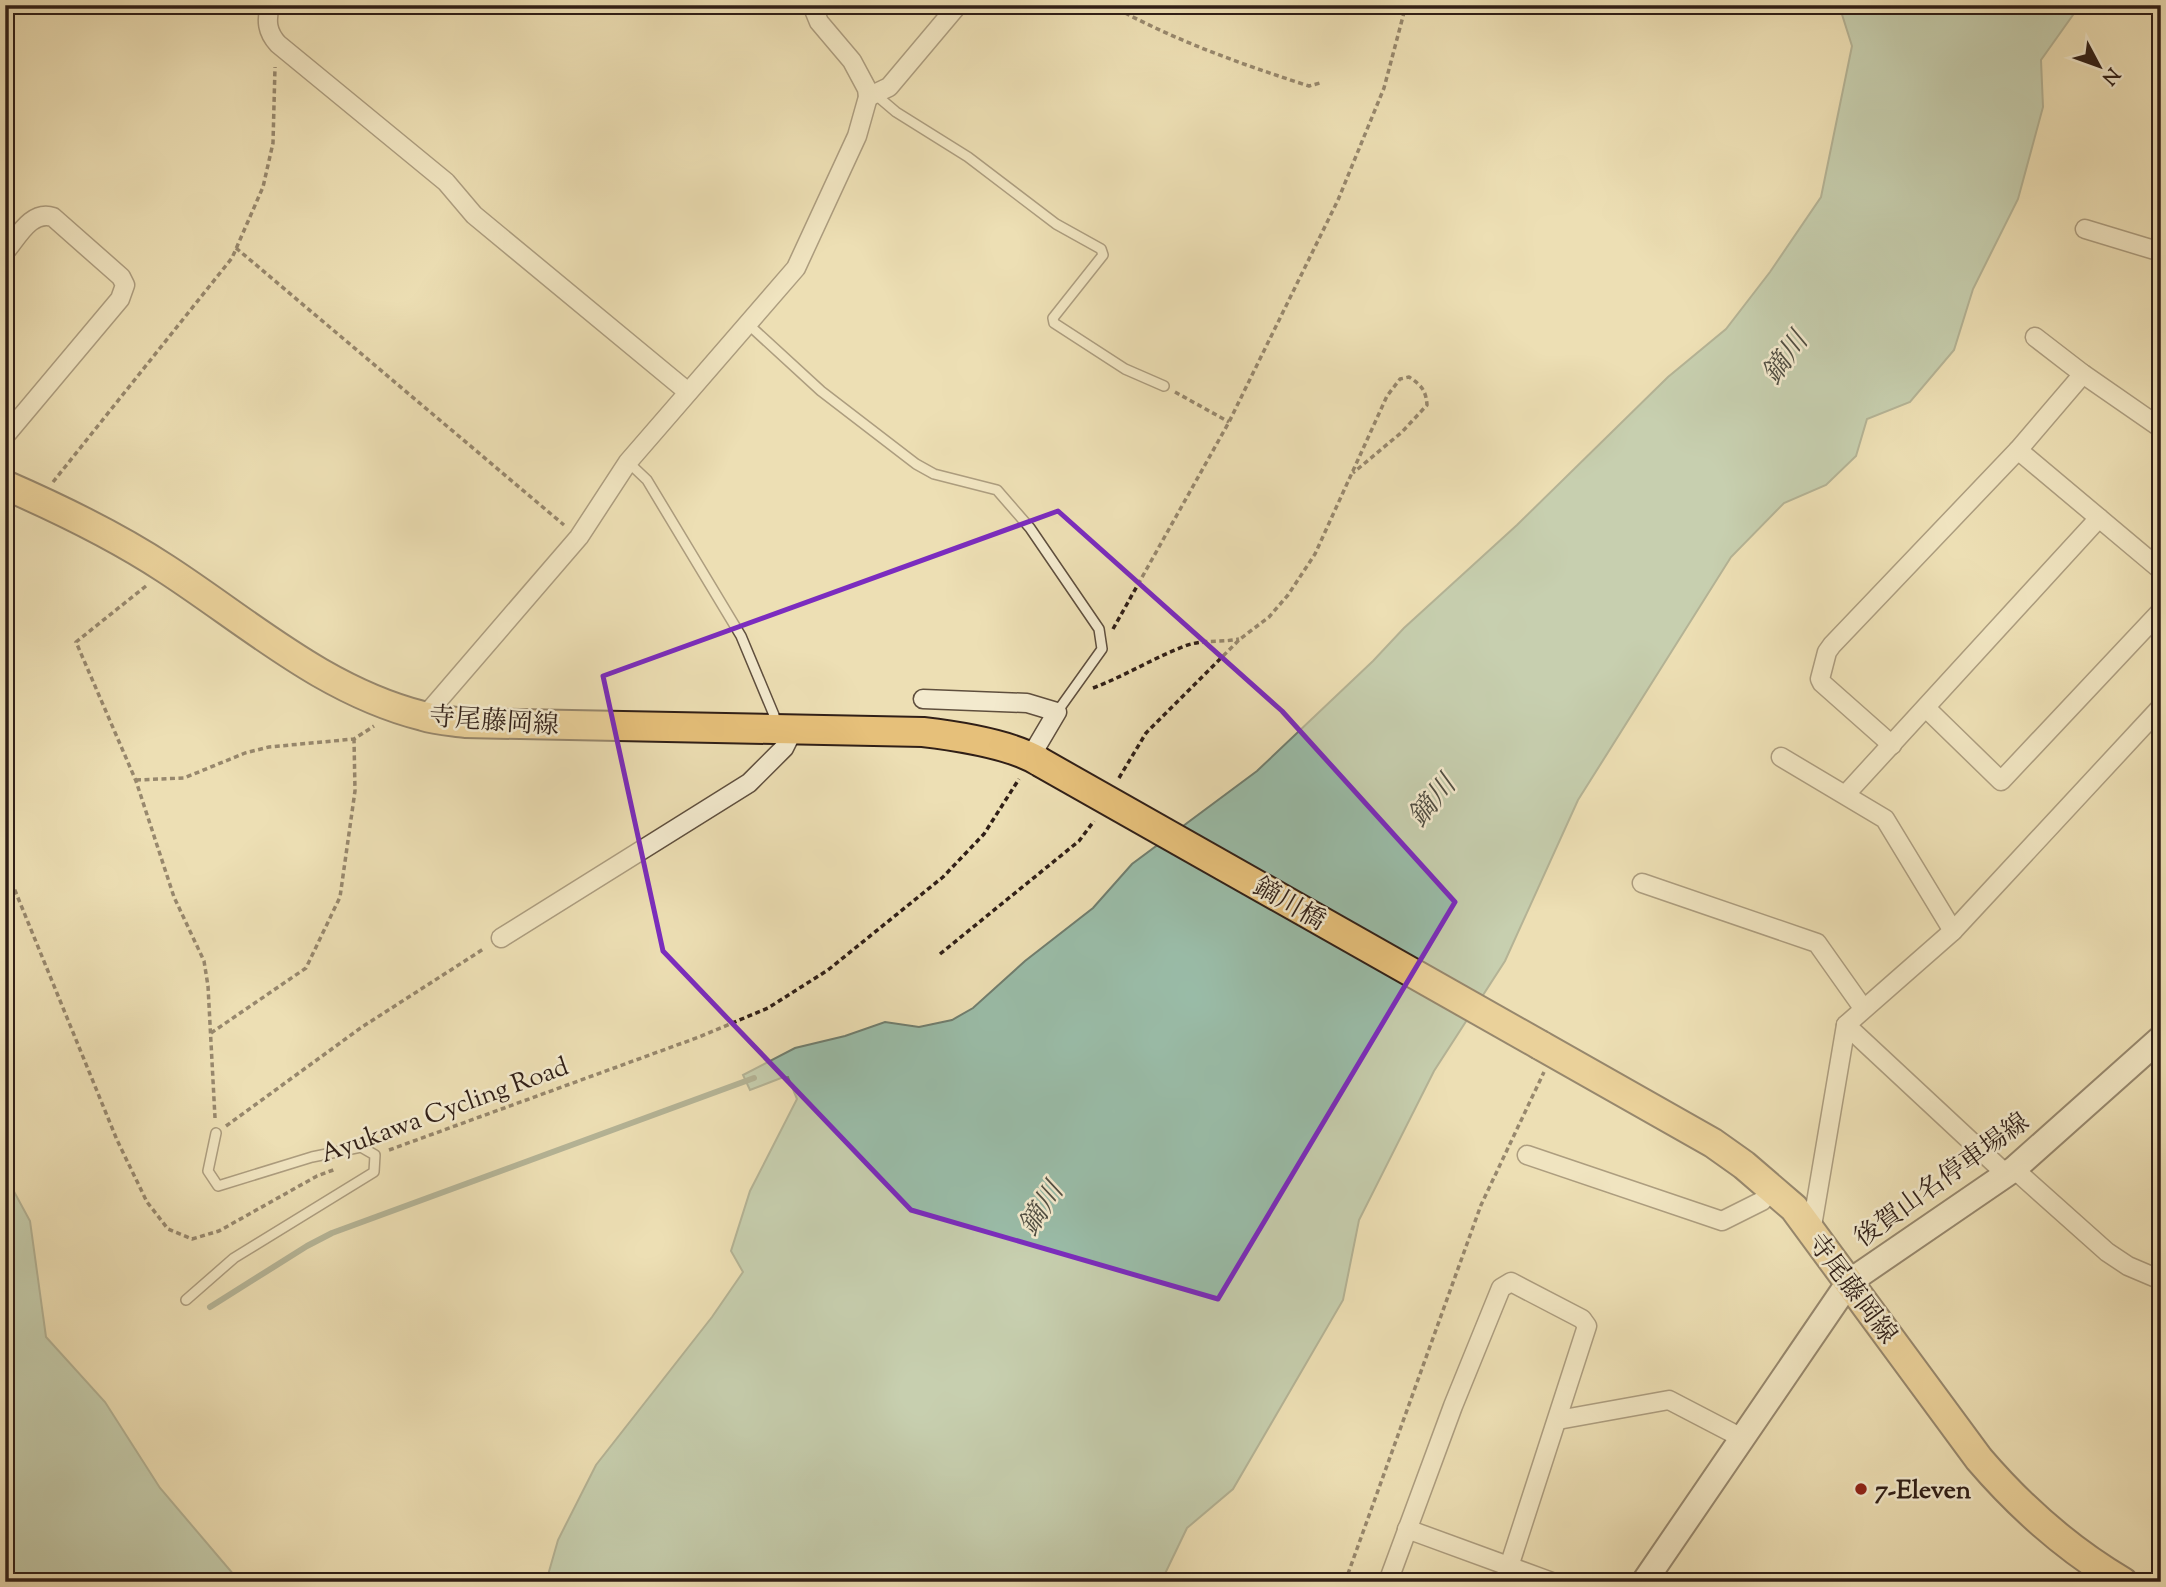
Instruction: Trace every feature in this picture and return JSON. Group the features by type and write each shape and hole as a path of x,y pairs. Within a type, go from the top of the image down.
{"main road":[{"name":"寺尾藤岡線","path":"5,485 125,544 327,678 369,699 424,717 465,723 933,733 980,742 1035,759"},
{"name":"鏑川橋","path":"1035,759 1546,1049"},
{"name":"後賀山名停車場線","path":"1849,1282 2010,1172 2161,1038"},
{"name":"寺尾藤岡線","path":"1546,1049 1713,1143 1794,1208 1979,1459 2010,1495 2095,1574 2123,1582"},
{"path":"1644,1582 1849,1282"}],"street":[{"path":"270,5 267,24 278,44 446,182 474,215 688,392"},
{"path":"812,5 819,22 852,61 872,96"},
{"path":"424,717 579,537 628,462 796,268 857,136 872,96 889,87 958,5"},
{"path":"5,252 34,218 46,215 53,217 121,277 125,285 120,299 5,436"},
{"path":"2085,229 2161,252"},
{"path":"2035,337 2082,374 2161,428"},
{"path":"1892,745 1820,679 1827,652 2018,450 2082,374"},
{"path":"2018,450 2161,570"},
{"path":"1846,794 2099,518"},
{"path":"1926,708 2001,781 2161,611"},
{"path":"923,699 1027,703 1057,712 1035,759"},
{"path":"1811,1232 1846,1025 1953,931 2161,707"},
{"path":"501,938 749,783 784,748 784,729"},
{"path":"1781,757 1885,819 1953,931"},
{"path":"1642,883 1817,943 1863,1008"},
{"path":"1846,1025 2010,1172 2107,1252 2128,1266 2161,1280"},
{"path":"1527,1155 1722,1221 1762,1200 1772,1188"},
{"path":"1388,1582 1453,1406 1501,1288 1511,1282 1582,1319 1587,1326 1506,1574"},
{"path":"1558,1420 1669,1400 1742,1438"},
{"path":"1407,1529 1506,1574 1552,1582"}],"lane":[{"path":"872,96 968,158 1056,224 1101,249 1103,255 1053,318 1054,323 1125,369 1164,386"},
{"path":"749,325 821,391 916,464 934,474 997,490 1030,528 1099,629 1102,640 1102,649 1057,712"},
{"path":"628,462 647,480 741,636 774,715 784,729"},
{"path":"186,1300 234,1258 374,1172 375,1155 361,1147 324,1154 218,1186 208,1171 216,1133"}],"path":[{"path":"1110,5 1161,33 1240,64 1309,86 1320,83"},
{"path":"1123,612 1229,422 1338,200 1384,88 1406,5"},
{"path":"39,500 232,258 263,187 274,142 275,58 278,44"},
{"path":"236,248 579,537"},
{"path":"1117,782 1146,733 1240,639 1269,617 1288,595 1315,554 1387,396 1400,379 1409,376 1421,385 1427,405 1402,432 1353,473"},
{"path":"1164,386 1229,422"},
{"path":"166,569 76,642 136,780 174,897 204,961 216,1133"},
{"path":"1090,689 1186,645 1240,639"},
{"path":"136,780 184,778 245,753 268,747 354,739 376,725 392,706"},
{"path":"211,1033 306,968 340,897 355,791 354,739"},
{"name":"Ayukawa Cycling Road","path":"375,1155 699,1037 768,1009 828,970 943,877 984,834 1035,759"},
{"path":"940,954 1079,841 1096,818"},
{"name":"Ayukawa Cycling Road","path":"5,866 117,1140 148,1202 168,1230 192,1238 219,1231 317,1176 340,1168"},
{"path":"216,1133 362,1027 501,938"},
{"path":"1345,1582 1481,1205 1546,1049"}],"highlighted area":[{"path":"1058,511 1282,711 1455,902 1218,1299 911,1210 663,951 603,676"}],"water":[{"name":"鏑川","path":"1839,5 2080,5 2041,60 2043,107 2018,199 1973,289 1954,350 1910,402 1867,419 1856,456 1826,485 1784,503 1731,557 1578,800 1505,961 1434,1071 1359,1220 1343,1300 1233,1489 1187,1528 1161,1582 546,1582 558,1540 596,1465 712,1317 743,1272 731,1251 750,1191 797,1099 788,1077 750,1090 743,1075 795,1048 845,1036 885,1022 919,1027 952,1020 973,1008 1025,961 1093,908 1132,864 1257,771 1404,628 1517,525 1668,377 1726,329 1770,272 1821,197 1852,46"},
{"path":"5,1175 30,1221 46,1337 105,1402 160,1488 240,1582 5,1582"}],"waterway":[{"path":"210,1307 332,1233 754,1078"}],"place":[{"name":"7-Eleven","path":"1861,1489"}]}
